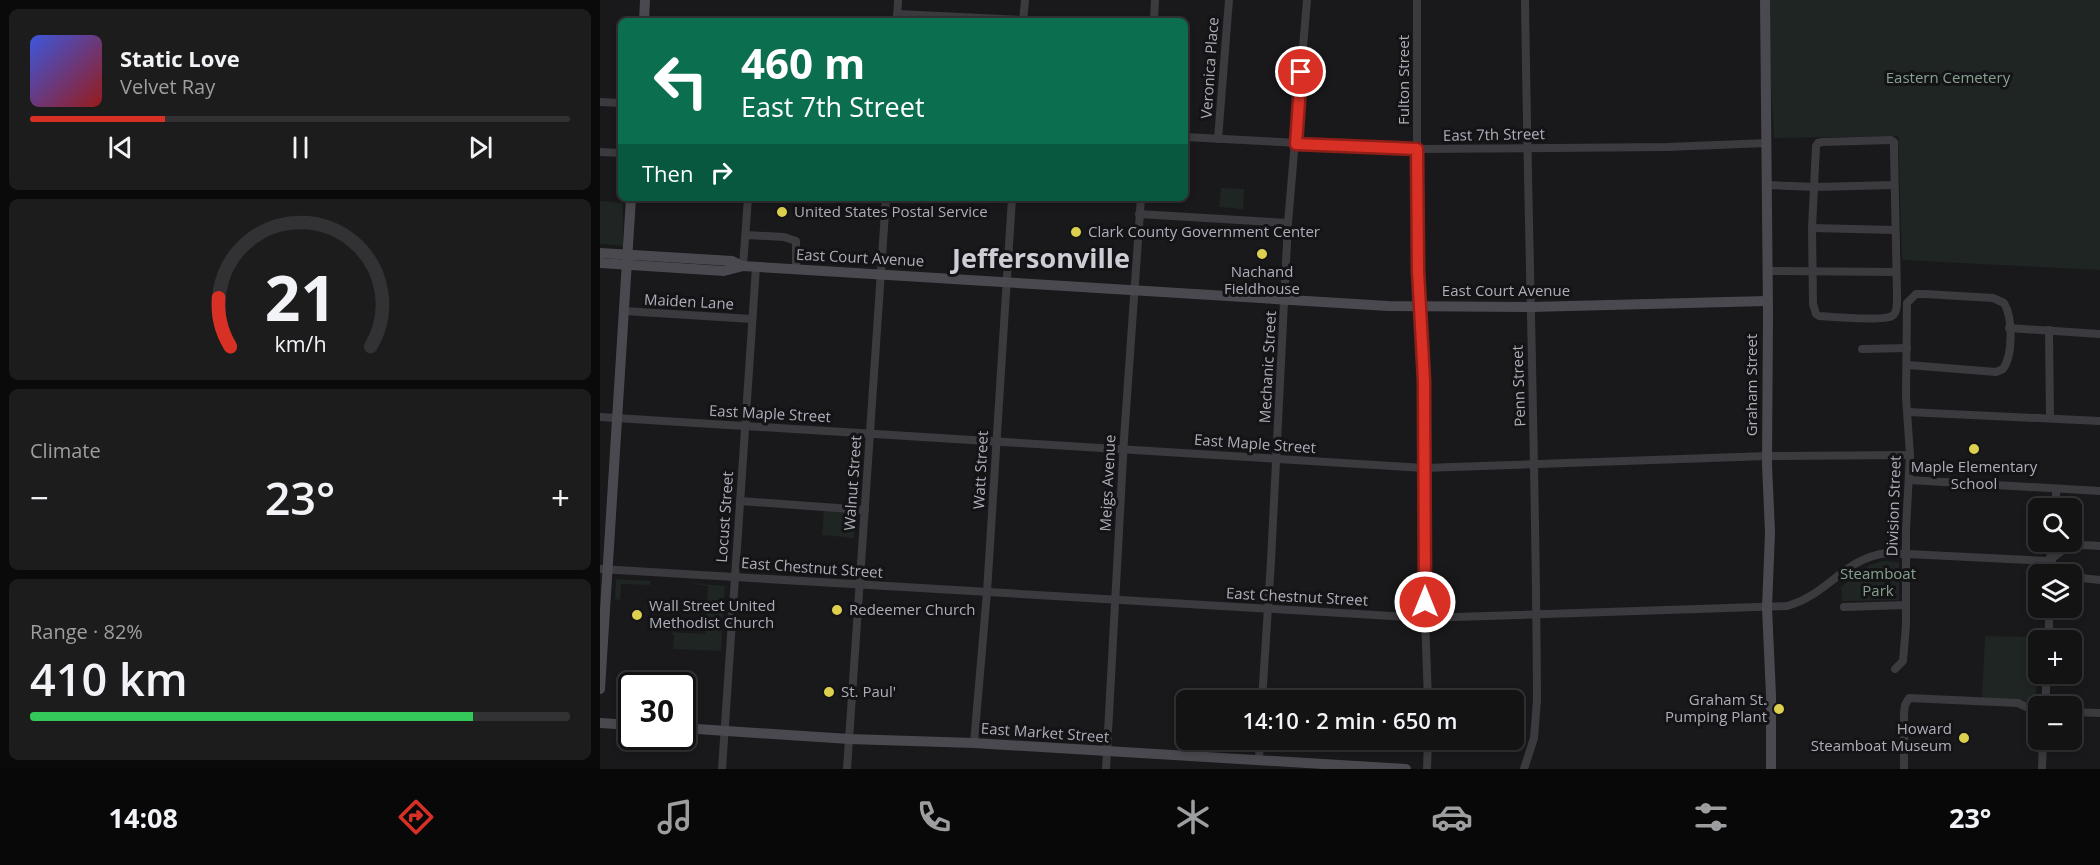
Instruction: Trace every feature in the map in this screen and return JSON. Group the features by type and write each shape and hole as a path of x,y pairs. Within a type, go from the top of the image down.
{"street":[{"path":"644,18 645,0"},
{"path":"898,0 897,17 928,18"},
{"path":"1023,18 1024,0"},
{"path":"1154,18 1155,0"},
{"name":"Veronica Place","path":"1218,139 1229,0"},
{"name":"Mechanic Street","path":"1263,690 1288,223 1307,0"},
{"name":"Fulton Street","path":"1418,0 1419,306 1424,381 1428,690"},
{"name":"Penn Street","path":"1524,769 1533,747 1537,721 1535,463 1526,148 1525,0"},
{"name":"Graham Street","path":"1765,0 1767,456 1770,532 1767,608 1771,695 1771,769"},
{"path":"600,102 618,103"},
{"name":"East 7th Street","path":"1188,137 1417,149 1667,147 1767,143"},
{"path":"1891,140 1894,142 1894,185 1895,313 1892,316 1882,317 1819,316 1813,304 1812,228 1816,187 1815,152 1818,143 1891,140"},
{"path":"600,152 618,153"},
{"path":"1767,185 1816,187 1894,185"},
{"path":"600,690 604,569 617,418 631,201"},
{"path":"743,266 748,201"},
{"name":"Walnut Street","path":"847,769 886,201"},
{"name":"Watt Street","path":"974,743 987,592 1012,201"},
{"name":"Meigs Avenue","path":"1106,769 1123,450 1141,201"},
{"path":"1139,214 1288,223"},
{"path":"1812,228 1895,230"},
{"path":"746,235 784,237 796,241 796,270"},
{"name":"East Court Avenue","path":"600,253 627,260 724,271 743,266 1419,306 1530,307 1767,301"},
{"name":"East Court Avenue","path":"600,263 627,260"},
{"name":"Locust Street","path":"722,769 756,267"},
{"path":"1767,271 1896,272"},
{"name":"Division Street","path":"1895,669 1900,665 1904,655 1906,605 1910,455 1906,397 1907,303 1916,294 1997,299 2004,303 2007,308 2009,328 2008,359 2003,369 1996,372 1908,365"},
{"name":"Maiden Lane","path":"624,311 753,319"},
{"path":"2009,328 2100,334"},
{"path":"2049,330 2050,418"},
{"path":"1862,349 1907,348"},
{"path":"1908,412 2100,421"},
{"name":"East Maple Street","path":"600,417 1424,468 1767,456 1910,455"},
{"path":"1909,480 2100,491"},
{"path":"2056,489 2056,498"},
{"path":"740,501 865,510"},
{"path":"2049,561 2067,546 2074,544 2100,546"},
{"path":"2049,561 2051,552"},
{"name":"East Chestnut Street","path":"604,569 1425,618 1787,606 1801,603 1861,559 1877,554 1906,553 2049,561"},
{"path":"2049,561 2053,564"},
{"path":"2082,578 2100,580"},
{"path":"1844,607 1906,605"},
{"path":"1904,769 1904,713 1907,700 1912,698 2018,703 2028,708"},
{"path":"2082,712 2100,713"},
{"path":"600,723 618,724"},
{"name":"East Market Street","path":"696,729 1406,769"},
{"path":"1259,760 1260,750"},
{"path":"1427,769 1428,750"},
{"path":"2042,769 2043,750"}],"green space":[{"name":"Eastern Cemetery","path":"1770,0 2100,0 2100,270 1902,260 1898,136 1774,138 1769,57"},
{"path":"1221,188 1244,189 1243,209 1219,207"},
{"path":"600,201 623,203 623,246 600,244"},
{"path":"824,510 856,511 854,538 822,535"},
{"name":"Steamboat Park","path":"1883,561 1899,562 1899,600 1842,601 1841,587 1870,565"},
{"path":"616,579 650,581 650,585 621,584 620,600 615,599"},
{"path":"688,583 725,586 721,651 673,649 674,635 670,632 705,634 708,586"},
{"path":"1985,636 2028,637 2028,684 2036,684 2036,696 2028,696 2028,701 1982,698"}],"place":[{"name":"United States Postal Service","path":"782,212"},
{"name":"Clark County Government Center","path":"1076,232"},
{"name":"Nachand Fieldhouse","path":"1262,254"},
{"name":"Maple Elementary School","path":"1974,449"},
{"name":"Redeemer Church","path":"837,610"},
{"name":"Wall Street United Methodist Church","path":"637,615"},
{"name":"St. Paul'","path":"829,692"},
{"name":"Graham St. Pumping Plant","path":"1779,709"},
{"name":"Howard Steamboat Museum","path":"1964,738"}],"district":[{"name":"Jeffersonville","path":"1041,259"}],"route":[{"path":"1301,72 1296,144 1417,149 1419,306 1424,381 1425,602"}]}
